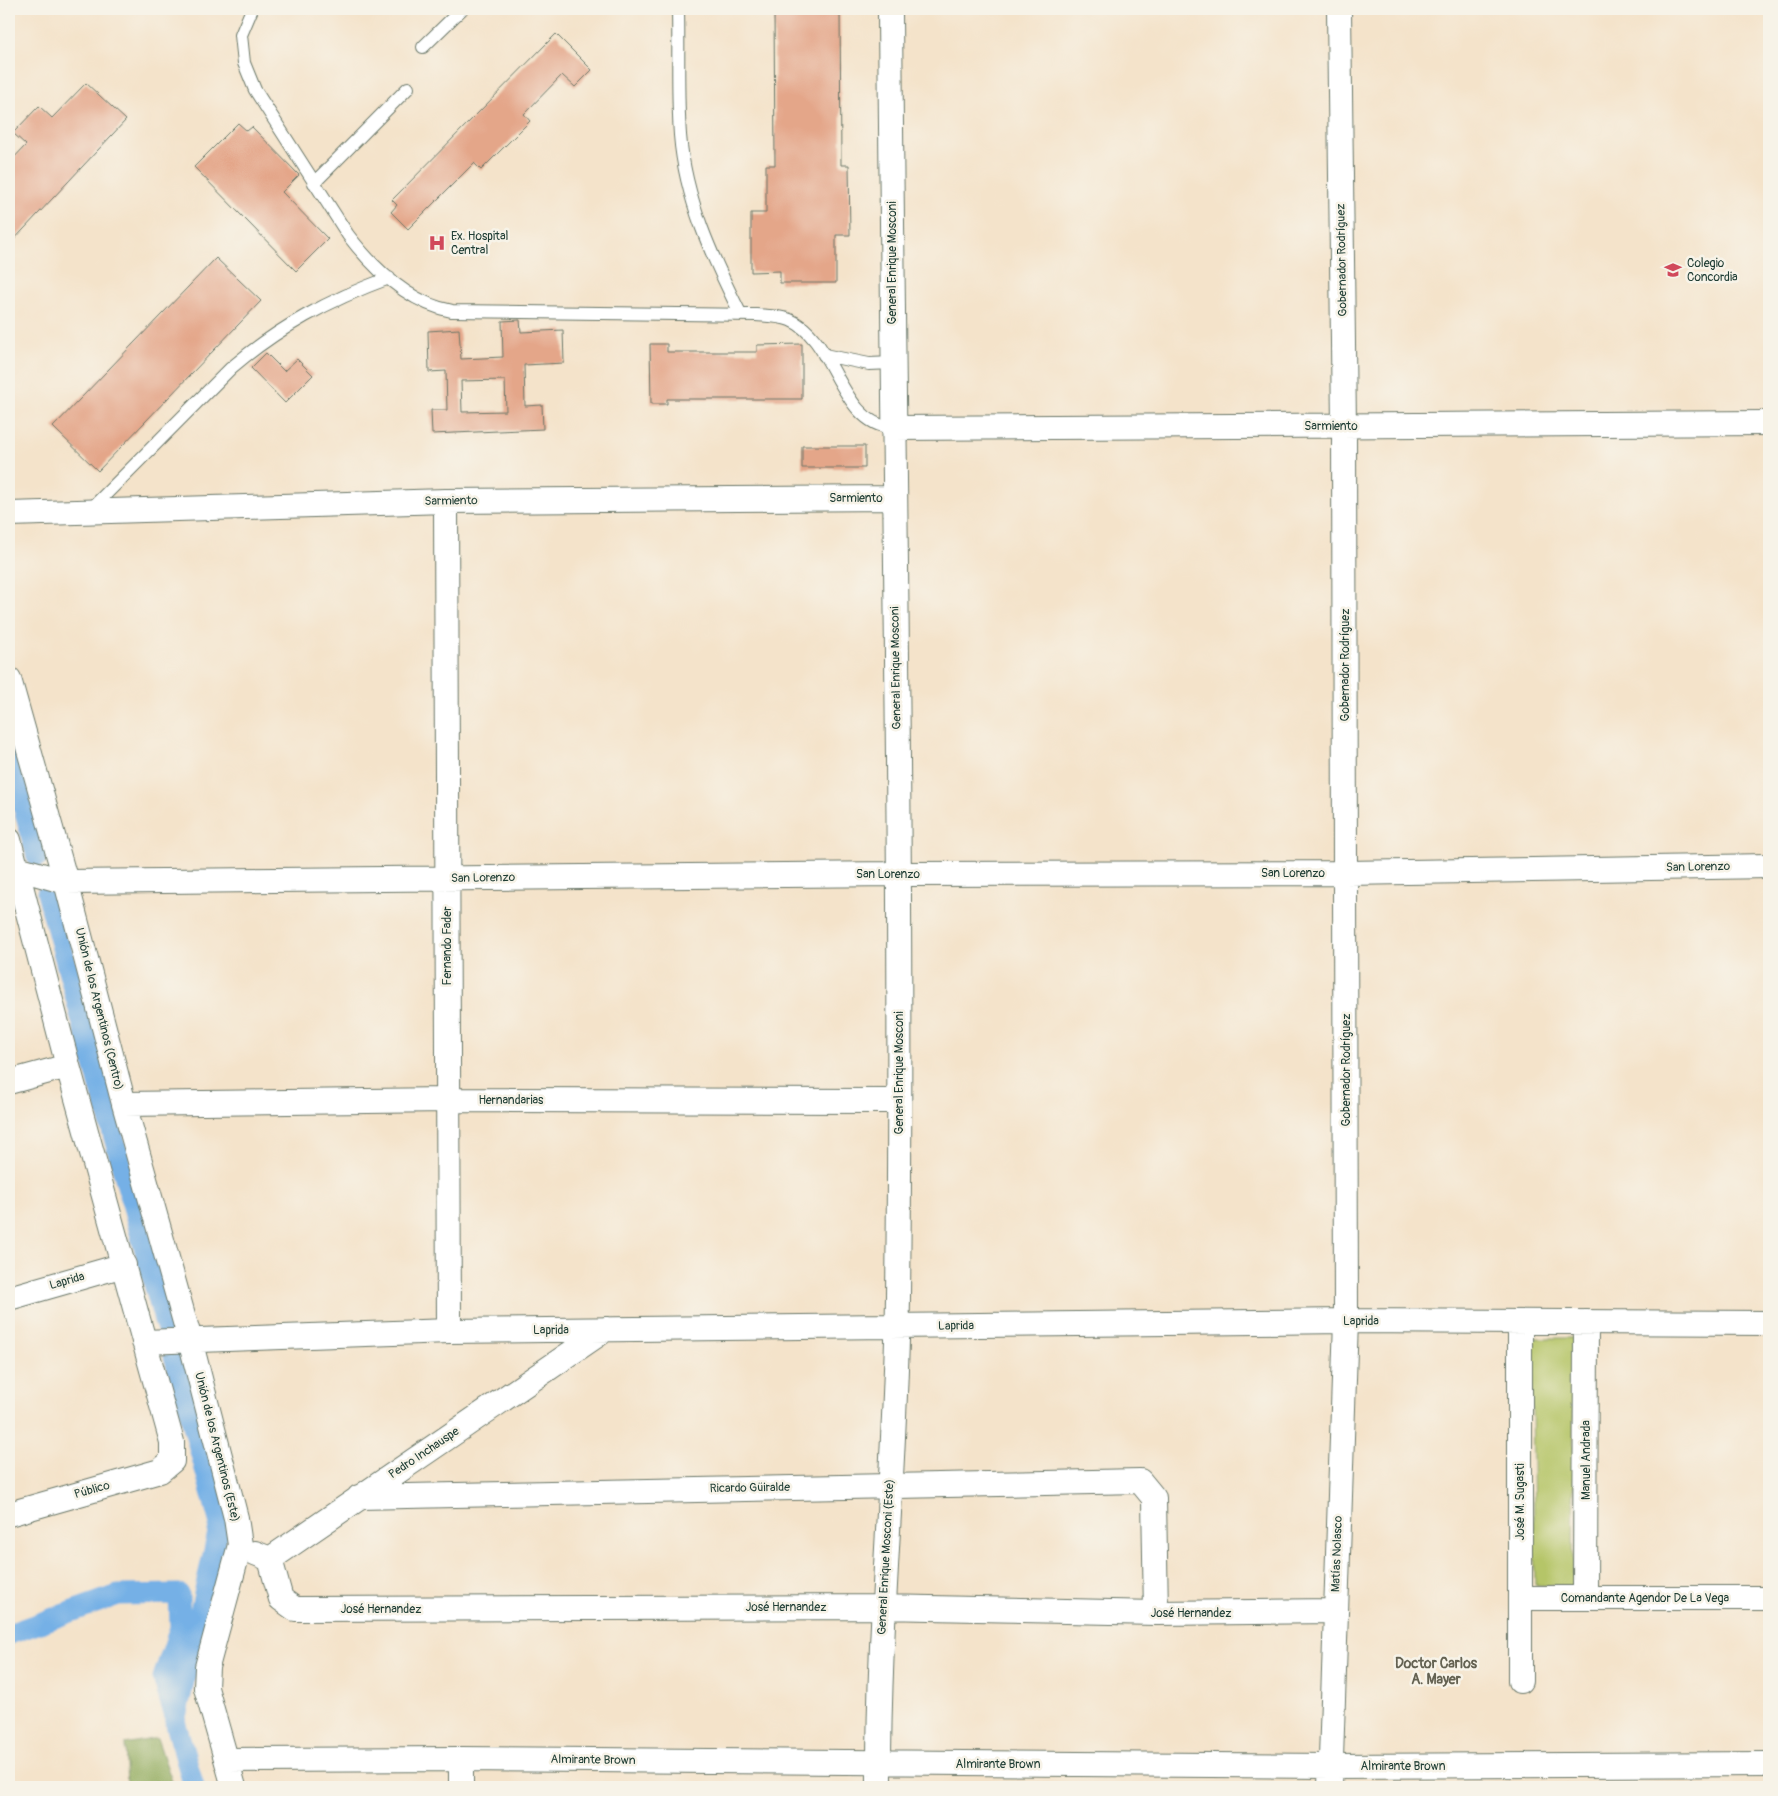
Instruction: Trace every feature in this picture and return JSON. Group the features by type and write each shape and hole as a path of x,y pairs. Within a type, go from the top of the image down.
{"street":[{"name":"General Enrique Mosconi","path":"890,9 892,363 899,874 897,1326"},
{"name":"Gobernador Rodríguez","path":"1339,9 1344,426 1346,1321"},
{"name":"Sarmiento","path":"893,428 1769,423"},
{"name":"Sarmiento","path":"9,514 446,501 894,498"},
{"name":"Fernando Fader","path":"446,501 449,1331"},
{"name":"Unión de los Argentinos (Centro)","path":"9,679 190,1340"},
{"path":"9,840 13,869 124,1264 144,1342"},
{"name":"San Lorenzo","path":"13,869 66,882 899,874 1346,874 1769,866"},
{"path":"9,1082 68,1066"},
{"name":"Hernandarias","path":"124,1104 447,1100 899,1101"},
{"name":"Laprida","path":"9,1298 124,1264"},
{"name":"Laprida","path":"144,1342 449,1331 1346,1321 1769,1323"},
{"name":"Matías Nolasco","path":"1330,1777 1346,1321"},
{"name":"José M. Sugasti","path":"1520,1322 1520,1681"},
{"name":"Manuel Andrada","path":"1585,1598 1586,1322"},
{"name":"General Enrique Mosconi (Este)","path":"879,1787 883,1606 897,1326"},
{"name":"Pedro Inchauspe","path":"270,1559 606,1330"},
{"name":"Unión de los Argentinos (Este)","path":"190,1340 236,1518 240,1545 207,1667 206,1688 234,1787"},
{"name":"Público","path":"9,1514 160,1471 172,1461 172,1442 144,1342"},
{"name":"Ricardo Güiralde","path":"359,1497 1140,1481 1154,1498 1156,1613"},
{"path":"240,1545 270,1559"},
{"name":"José Hernandez","path":"270,1559 281,1599 295,1609 883,1606 1156,1613 1335,1611"},
{"name":"Comandante Agendor De La Vega","path":"1520,1598 1769,1598"},
{"path":"461,1759 461,1787"},
{"name":"Almirante Brown","path":"227,1760 461,1759 879,1764 1330,1777 1769,1764"}],"lane":[{"path":"252,9 241,35 244,63 255,90 361,252 404,290 432,307 452,311 741,315 773,316 790,320 803,328 824,355 850,398 869,421 879,427 893,428"},
{"path":"423,47 462,9"},
{"path":"678,9 680,136 688,179 704,234 741,315"},
{"path":"314,182 408,88"},
{"path":"88,512 230,368 250,352 294,321 360,289 389,278"},
{"path":"824,355 869,364 892,363"}],"green space":[{"path":"1531,1338 1574,1338 1573,1586 1535,1585"},
{"path":"157,1738 174,1787 127,1787 125,1744"}],"building":[{"path":"774,9 840,9 841,165 849,165 850,235 836,235 836,283 780,283 780,271 751,272 751,213 766,213 766,165 775,165"},
{"path":"556,34 592,70 575,87 562,75 524,114 530,121 481,170 474,163 408,229 391,212 397,205 392,200"},
{"path":"86,83 126,120 9,245 9,163 26,145 13,133 39,106 52,118"},
{"path":"238,123 247,131 252,127 299,175 282,192 328,239 296,271 194,167"},
{"path":"216,258 261,301 98,471 53,427"},
{"path":"520,320 521,332 563,330 564,363 524,365 525,406 542,405 543,429 432,434 431,410 447,410 446,371 429,372 428,331 459,329 461,359 503,357 502,321","holes":["505,380 506,411 462,412 461,381"]},
{"path":"650,344 667,344 667,352 757,352 757,345 802,344 802,399 667,399 667,404 651,404"},
{"path":"266,353 284,371 297,359 313,375 285,403 251,368"},
{"path":"802,446 865,446 865,468 802,468"}],"waterway":[{"path":"9,755 37,857"},
{"path":"47,893 165,1324"},
{"path":"174,1356 220,1524 175,1721 194,1787"},
{"path":"9,1634 118,1595 179,1594 180,1628 163,1678 175,1717"}],"place":[{"name":"Ex. Hospital Central","path":"437,243"},
{"name":"Colegio Concordia","path":"1673,270"}],"district":[{"name":"Doctor Carlos A. Mayer","path":"1436,1672"}]}
